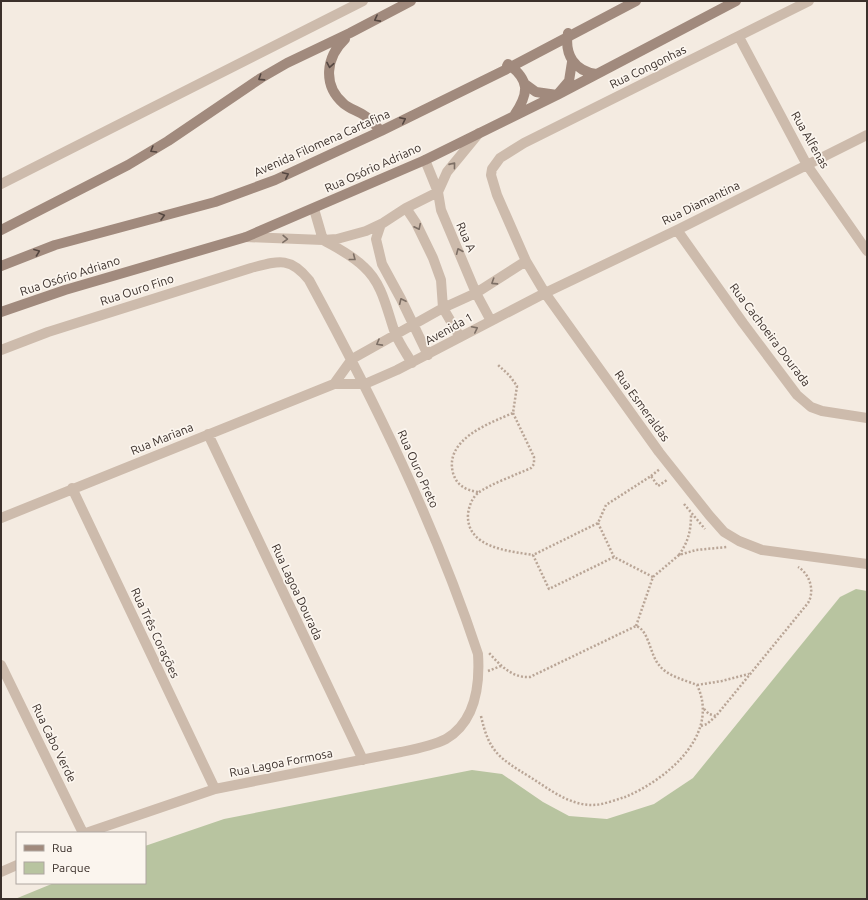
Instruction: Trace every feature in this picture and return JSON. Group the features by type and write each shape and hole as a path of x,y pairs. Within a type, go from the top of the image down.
{"main road":[{"path":"1,230 128,165 199,121 274,70 411,1"},
{"name":"Avenida Filomena Cartafina","path":"1,266 55,245 215,202 275,180 381,131 505,70 636,1"},
{"name":"Rua Osório Adriano","path":"1,312 65,290 246,237 314,209 425,160 557,94 736,1"},
{"path":"505,70 508,64 516,70 525,84 536,92 557,94 569,81 572,62 567,49 570,29 580,30"},
{"path":"350,33 336,47 332,54 328,71 330,83 338,98 345,105 365,116 381,131"},
{"path":"572,62 586,73 596,74"},
{"path":"516,114 524,100 525,84"}],"street":[{"path":"1,184 363,1"},
{"name":"Rua Congonhas","path":"500,158 524,143 809,1"},
{"name":"Rua Alfenas","path":"739,37 807,165 867,250"},
{"path":"246,237 323,240 337,239 366,231 438,192 447,172 481,131"},
{"name":"Rua Diamantina","path":"545,292 677,230 867,135"},
{"name":"Rua Esmeraldas","path":"500,158 492,169 491,175 493,185 526,261 545,292 659,452 724,532 739,541 762,550 867,564"},
{"name":"Rua A","path":"425,160 438,192 440,210 476,294 491,321"},
{"path":"406,208 416,223 433,258 441,280 443,308 460,337"},
{"path":"314,209 323,240 348,254 365,267 377,284 387,305 396,334 412,363"},
{"path":"381,224 376,240 380,257 428,355"},
{"name":"Rua Cachoeira Dourada","path":"677,230 743,323 797,395 811,407 822,411 867,418"},
{"name":"Rua Ouro Fino","path":"1,350 48,332 251,268 282,261"},
{"name":"Rua Ouro Preto","path":"282,261 293,264 300,269 309,280 365,384 434,535 478,654 480,674 477,712"},
{"path":"334,384 352,359 443,308 476,294 526,261"},
{"name":"Avenida 1","path":"365,384 428,355 545,292"},
{"name":"Rua Mariana","path":"1,518 72,488 334,384 365,384"},
{"name":"Rua Lagoa Dourada","path":"208,434 363,760"},
{"name":"Rua Três Corações","path":"72,488 215,789"},
{"name":"Rua Cabo Verde","path":"1,664 83,832"},
{"name":"Rua Lagoa Formosa","path":"89,832 215,789 429,746 446,738 477,712"},
{"path":"1,872 16,865"}],"path":[{"path":"498,365 509,375 517,386 513,413 534,457 534,464 531,468 479,492 472,500 468,520 472,531 478,540 502,549 533,555 598,523 606,505 651,476 658,486 666,480 671,486"},
{"path":"479,492 461,487 455,480 452,460 456,450 473,432 513,413"},
{"path":"683,503 706,530"},
{"path":"486,649 501,666 508,671 519,676 530,677 636,626 653,577 678,555 687,543 691,530 691,514"},
{"path":"598,523 614,557 653,577"},
{"path":"723,544 734,550"},
{"path":"678,555 696,550 728,547"},
{"path":"533,555 549,589 614,557"},
{"path":"701,726 707,724 716,716 811,598 811,583 802,569 795,565"},
{"path":"636,626 644,632 659,666 671,674 697,685 722,681 750,673"},
{"path":"477,712 490,744 498,756 565,799 579,804 594,805 616,800 655,781 674,766 689,749 701,726 704,709 702,697 697,685"},
{"path":"704,709 709,714 716,716"}],"green space":[{"path":"856,589 867,591 867,899 15,899 52,884 146,884 146,846 224,819 472,770 502,774 543,802 569,816 607,819 654,804 693,778 840,597"}]}
